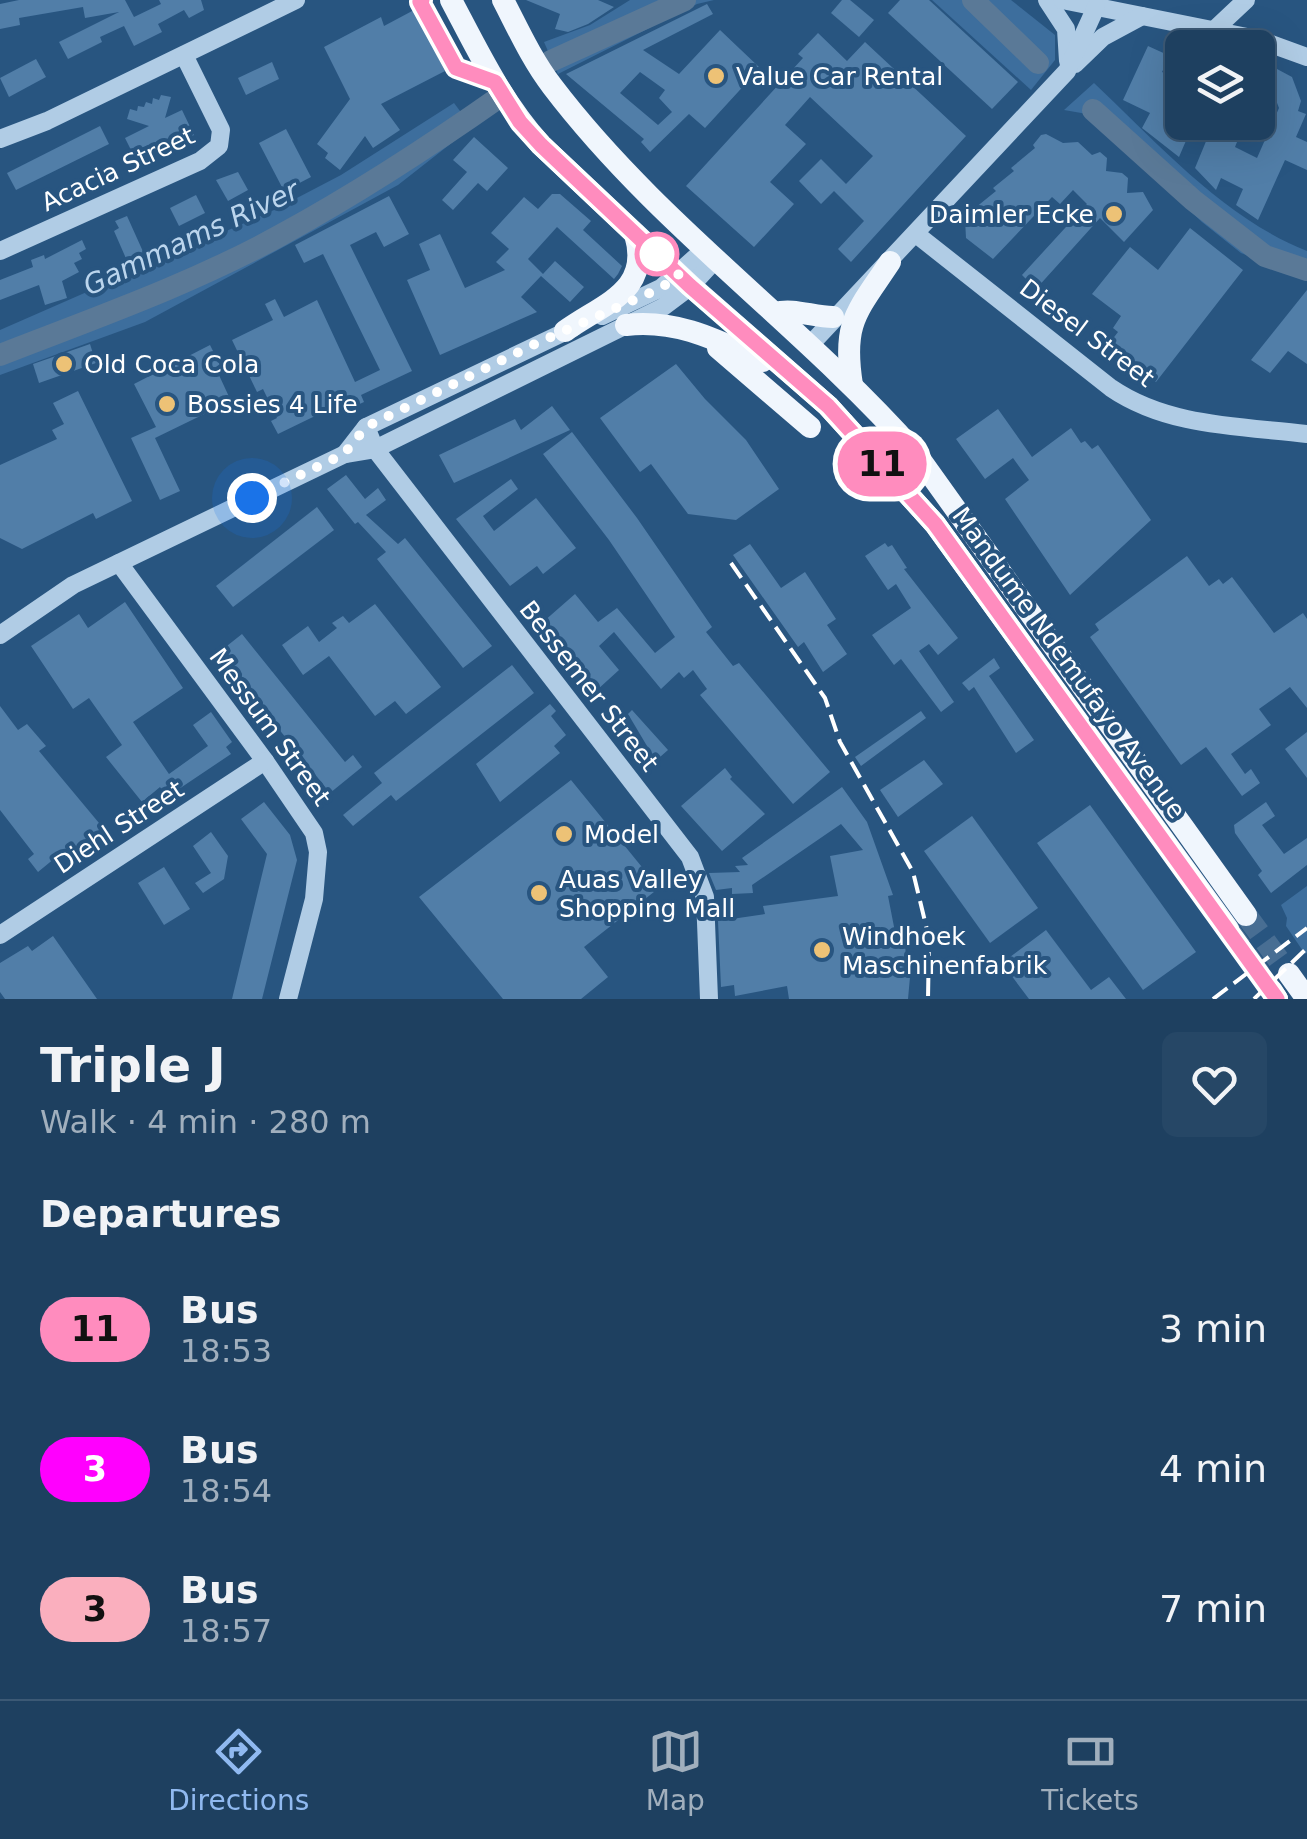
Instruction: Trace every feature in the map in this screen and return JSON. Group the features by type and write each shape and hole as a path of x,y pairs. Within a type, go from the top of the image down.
{"main road":[{"name":"Mandume Ndemufayo Avenue","path":"452,0 520,122 685,280 828,406 935,524 1237,922 939,474 852,385 598,142 550,83 502,0"},
{"path":"565,332 633,283 640,260 636,234"},
{"path":"852,385 846,349 850,329 890,262"},
{"path":"775,312 791,310 833,318"},
{"path":"626,325 670,324 701,333 785,371"},
{"path":"701,333 810,427"},
{"path":"809,346 808,365 828,406"},
{"path":"935,524 926,492 939,474"},
{"path":"1289,974 1307,999"}],"street":[{"path":"0,139 184,56 268,5 296,0"},
{"path":"1047,0 1066,29 1067,71"},
{"path":"1062,0 1214,30 1246,0"},
{"path":"1067,71 1096,8"},
{"path":"809,346 1067,71 1103,37 1142,16"},
{"path":"1275,46 1307,58"},
{"name":"Acacia Street","path":"0,251 200,161 219,146 221,130 184,56"},
{"name":"Diesel Street","path":"916,234 1135,403 1174,418 1307,434"},
{"path":"0,635 51,597 119,563 344,454 375,449 662,307 711,254"},
{"path":"344,454 366,427 685,280"},
{"name":"Bessemer Street","path":"366,427 375,449 690,857 706,896 710,999"},
{"name":"Messum Street","path":"119,563 314,833 318,852 314,899 288,999"},
{"name":"Diehl Street","path":"0,935 265,761"}],"shaded area":[{"path":"630,0 714,0 697,4 558,74 544,42 590,25"},
{"path":"932,0 1011,0 1055,35 1055,60 1031,90"},
{"path":"1094,83 1219,199 1276,237 1307,251 1307,279 1241,253 1202,222 1087,114 1064,110"},
{"path":"454,103 472,127 398,185 145,322 0,375 0,330 274,210 341,175"},
{"path":"1307,886 1305,954 1286,926 1281,905"}],"building":[{"path":"19,0 125,0 134,17 161,4 159,0 201,0 204,10 189,18 184,10 158,24 162,32 134,46 124,26 68,59 59,42 119,12 85,18 83,7 19,18 20,25 0,29 0,4"},
{"path":"526,0 598,0 614,7 568,32 555,29 560,14"},
{"path":"842,0 850,0 874,20 859,37 831,13"},
{"path":"900,0 929,0 1018,82 992,109 888,13"},
{"path":"707,4 713,14 643,50 679,74 720,30 760,68 705,128 689,114 650,152 641,142 644,139 566,74","holes":["640,72 665,90 659,98 672,112 658,125 620,93"]},
{"path":"414,10 445,71 381,104 400,130 373,148 365,136 340,170 325,158 328,153 317,144 350,99 324,47 381,17 384,26"},
{"path":"818,33 847,61 865,42 966,136 851,262 838,249 864,221 834,191 821,204 799,181 821,159 846,184 873,156 810,97 785,125 806,144 770,182 794,204 754,247 686,186 803,58 798,54"},
{"path":"1148,46 1165,54 1165,140 1186,140 1179,157 1142,128 1150,113 1123,100"},
{"path":"36,59 46,77 9,97 0,78"},
{"path":"272,62 279,79 246,95 238,78"},
{"path":"1275,68 1292,77 1301,101 1298,111 1306,114 1296,137 1307,142 1307,170 1285,160 1258,220 1236,205 1243,189 1221,178 1216,190 1195,168 1207,140 1238,140 1235,147 1257,158 1265,140 1275,140 1279,108"},
{"path":"161,95 171,97 165,118 182,110 194,135 137,162 125,138 149,126 127,119 130,109 137,111 138,106 152,104 153,98 159,100"},
{"path":"100,126 109,144 16,190 7,173"},
{"path":"286,129 311,177 284,191 259,143"},
{"name":"Daimler Ecke","path":"1046,134 1063,143 1078,142 1092,155 1100,152 1107,158 1106,171 1122,173 1128,178 1127,193 1143,192 1153,210 1124,242 1100,218 1036,289 1022,275 1087,204 1073,190 1060,204 1052,197 993,259 966,238 965,219 978,210 975,208 996,191 993,188 1014,171 1011,168"},
{"path":"474,137 508,168 487,191 478,183 453,210 442,200 467,172 453,160"},
{"path":"238,172 248,190 228,201 216,180"},
{"path":"552,194 560,194 591,221 583,230 622,266 618,274 614,279 557,227 528,259 543,274 555,261 584,287 570,302 541,276 521,297 537,312 440,355 407,280 430,270 419,244 440,234 465,288 505,270 496,262 509,249 491,233 524,197 538,209"},
{"path":"196,195 205,213 179,226 170,208"},
{"path":"389,196 409,234 384,247 376,232 350,245 412,371 361,395 364,402 351,408 348,400 278,434 271,421 277,418 263,389 257,392 232,340 273,320 265,304 275,299 284,317 317,300 355,382 380,370 323,254 304,263 295,245"},
{"path":"127,216 145,256 128,263 114,231 119,228 115,221"},
{"path":"1190,228 1243,270 1156,382 1108,345 1118,332 1113,328 1121,316 1092,294 1130,247 1158,270"},
{"path":"82,240 86,249 79,253 82,259 74,263 79,272 62,281 67,298 45,305 39,285 0,300 0,280 33,267 31,260 44,255 45,259"},
{"path":"1307,290 1307,364 1288,351 1270,373 1251,360"},
{"name":"Old Coca Cola","path":"90,344 96,363 39,383 33,364"},
{"path":"210,345 223,371 218,373 231,401 155,438 180,491 160,500 131,438 156,427 134,384"},
{"path":"676,364 746,440 779,489 736,520 688,514 651,464 640,472 600,418"},
{"path":"78,391 132,501 96,519 93,513 22,549 0,538 0,465 57,439 52,430 64,424 53,403"},
{"path":"552,406 570,430 454,483 439,455 515,419 521,430"},
{"path":"998,409 1032,457 1071,428 1081,443 1085,441 1092,449 1098,445 1151,520 1070,595 1005,499 1029,480 1013,458 985,479 956,439"},
{"path":"572,432 712,627 706,632 733,666 739,663 830,772 793,804 700,695 707,689 693,670 684,678 679,672 661,689 614,632 599,646 619,670 597,690 543,622 575,594 598,622 617,608 655,653 675,637 609,540 543,454"},
{"path":"346,475 365,499 378,488 386,500 366,515 398,544 405,538 492,646 463,668 377,559 386,552 358,522 355,524 327,489"},
{"path":"511,479 518,489 483,516 494,531 536,498 576,548 543,574 537,566 510,586 456,519"},
{"path":"317,507 334,530 233,607 216,586"},
{"path":"885,543 888,547 892,545 907,568 904,569 958,638 938,655 929,644 919,651 954,702 941,712 901,659 894,665 872,635 911,608 896,584 888,590 865,556"},
{"path":"750,544 781,588 805,572 836,619 827,625 847,654 823,672 804,642 798,647 733,555"},
{"path":"1187,556 1209,586 1219,579 1223,584 1232,577 1274,633 1303,613 1307,619 1307,708 1290,687 1259,709 1271,725 1231,754 1245,774 1251,769 1260,783 1242,796 1206,747 1181,765 1090,637 1099,630 1095,624"},
{"path":"125,602 183,688 133,722 169,774 208,746 193,725 211,712 232,742 226,747 231,754 167,797 160,787 142,802 106,757 122,745 89,698 73,709 31,646 79,614 88,628"},
{"path":"375,604 441,687 406,714 395,701 375,716 329,656 303,675 282,645 308,626 319,642 337,628 332,623 343,616 349,623"},
{"path":"242,634 345,762 353,755 362,767 330,793 218,653"},
{"path":"994,658 1000,668 989,676 1034,740 1016,753 974,687 969,691 962,683"},
{"path":"512,665 534,693 396,801 391,795 353,826 343,815 382,783 374,773"},
{"path":"550,704 556,711 551,716 566,735 554,746 560,753 500,802 476,764"},
{"path":"0,706 18,730 27,724 46,746 39,751 104,829 71,855 66,849 38,872 28,859 34,854 0,810"},
{"path":"632,710 668,750 644,771 633,759 647,746 628,714"},
{"path":"921,711 926,718 861,766 855,757"},
{"path":"1307,732 1307,778 1285,749"},
{"path":"924,760 943,784 898,817 880,790"},
{"path":"725,768 730,779 765,814 722,851 681,806"},
{"name":"Auas Valley Shopping Mall","path":"571,780 659,888 584,947 608,977 581,999 503,999 419,897"},
{"name":"Windhoek Maschinenfabrik","path":"842,787 867,822 893,895 888,896 896,937 905,936 906,966 911,966 908,999 789,999 787,986 735,996 734,985 721,987 718,921 765,914 763,906 838,896 830,856 863,850 841,824 752,885 753,893 732,894 732,888 716,890 709,873 740,872 735,866 748,865 742,858"},
{"path":"264,802 290,835 297,860 262,999 232,999 267,854 241,819"},
{"path":"1266,802 1275,816 1262,825 1284,854 1307,838 1307,865 1271,893 1234,825"},
{"path":"1090,805 1196,952 1143,990 1037,843"},
{"path":"972,816 1038,908 990,943 924,851"},
{"path":"211,832 228,856 224,879 203,893 195,883 211,873 193,846"},
{"path":"164,867 190,909 164,925 138,883"},
{"path":"1046,930 1091,990 1109,977 1126,999 1029,999 1002,963"},
{"path":"53,936 97,999 5,999 0,992 0,963 28,946 32,951"}],"waterway":[{"name":"Gammams River","path":"551,61 685,0"},
{"name":"Gammams River","path":"973,0 1038,63"},
{"name":"Gammams River","path":"0,355 143,300 247,253 366,186 501,96"},
{"name":"Gammams River","path":"1093,110 1193,200 1265,256 1307,270"}],"tunnel":[{"path":"1246,915 1289,974"},
{"path":"1228,929 1272,991"}],"railway":[{"path":"731,563 825,698 840,742 913,872 929,938 928,999"},
{"path":"1213,999 1307,928"},
{"path":"1254,999 1307,948"}],"bus line":[{"name":"11","path":"422,0 456,68 495,82 520,122 541,145 690,286 828,406 935,524 1277,999"}],"place":[{"name":"Value Car Rental","path":"716,76"},
{"name":"Daimler Ecke","path":"1114,214"},
{"name":"Old Coca Cola","path":"64,364"},
{"name":"Bossies 4 Life","path":"167,404"},
{"name":"Model","path":"564,834"},
{"name":"Auas Valley Shopping Mall","path":"539,893"},
{"name":"Windhoek Maschinenfabrik","path":"822,950"}],"route":[{"path":"252,498 344,454 366,427 535,344 648,296 679,275 657,254"}]}
